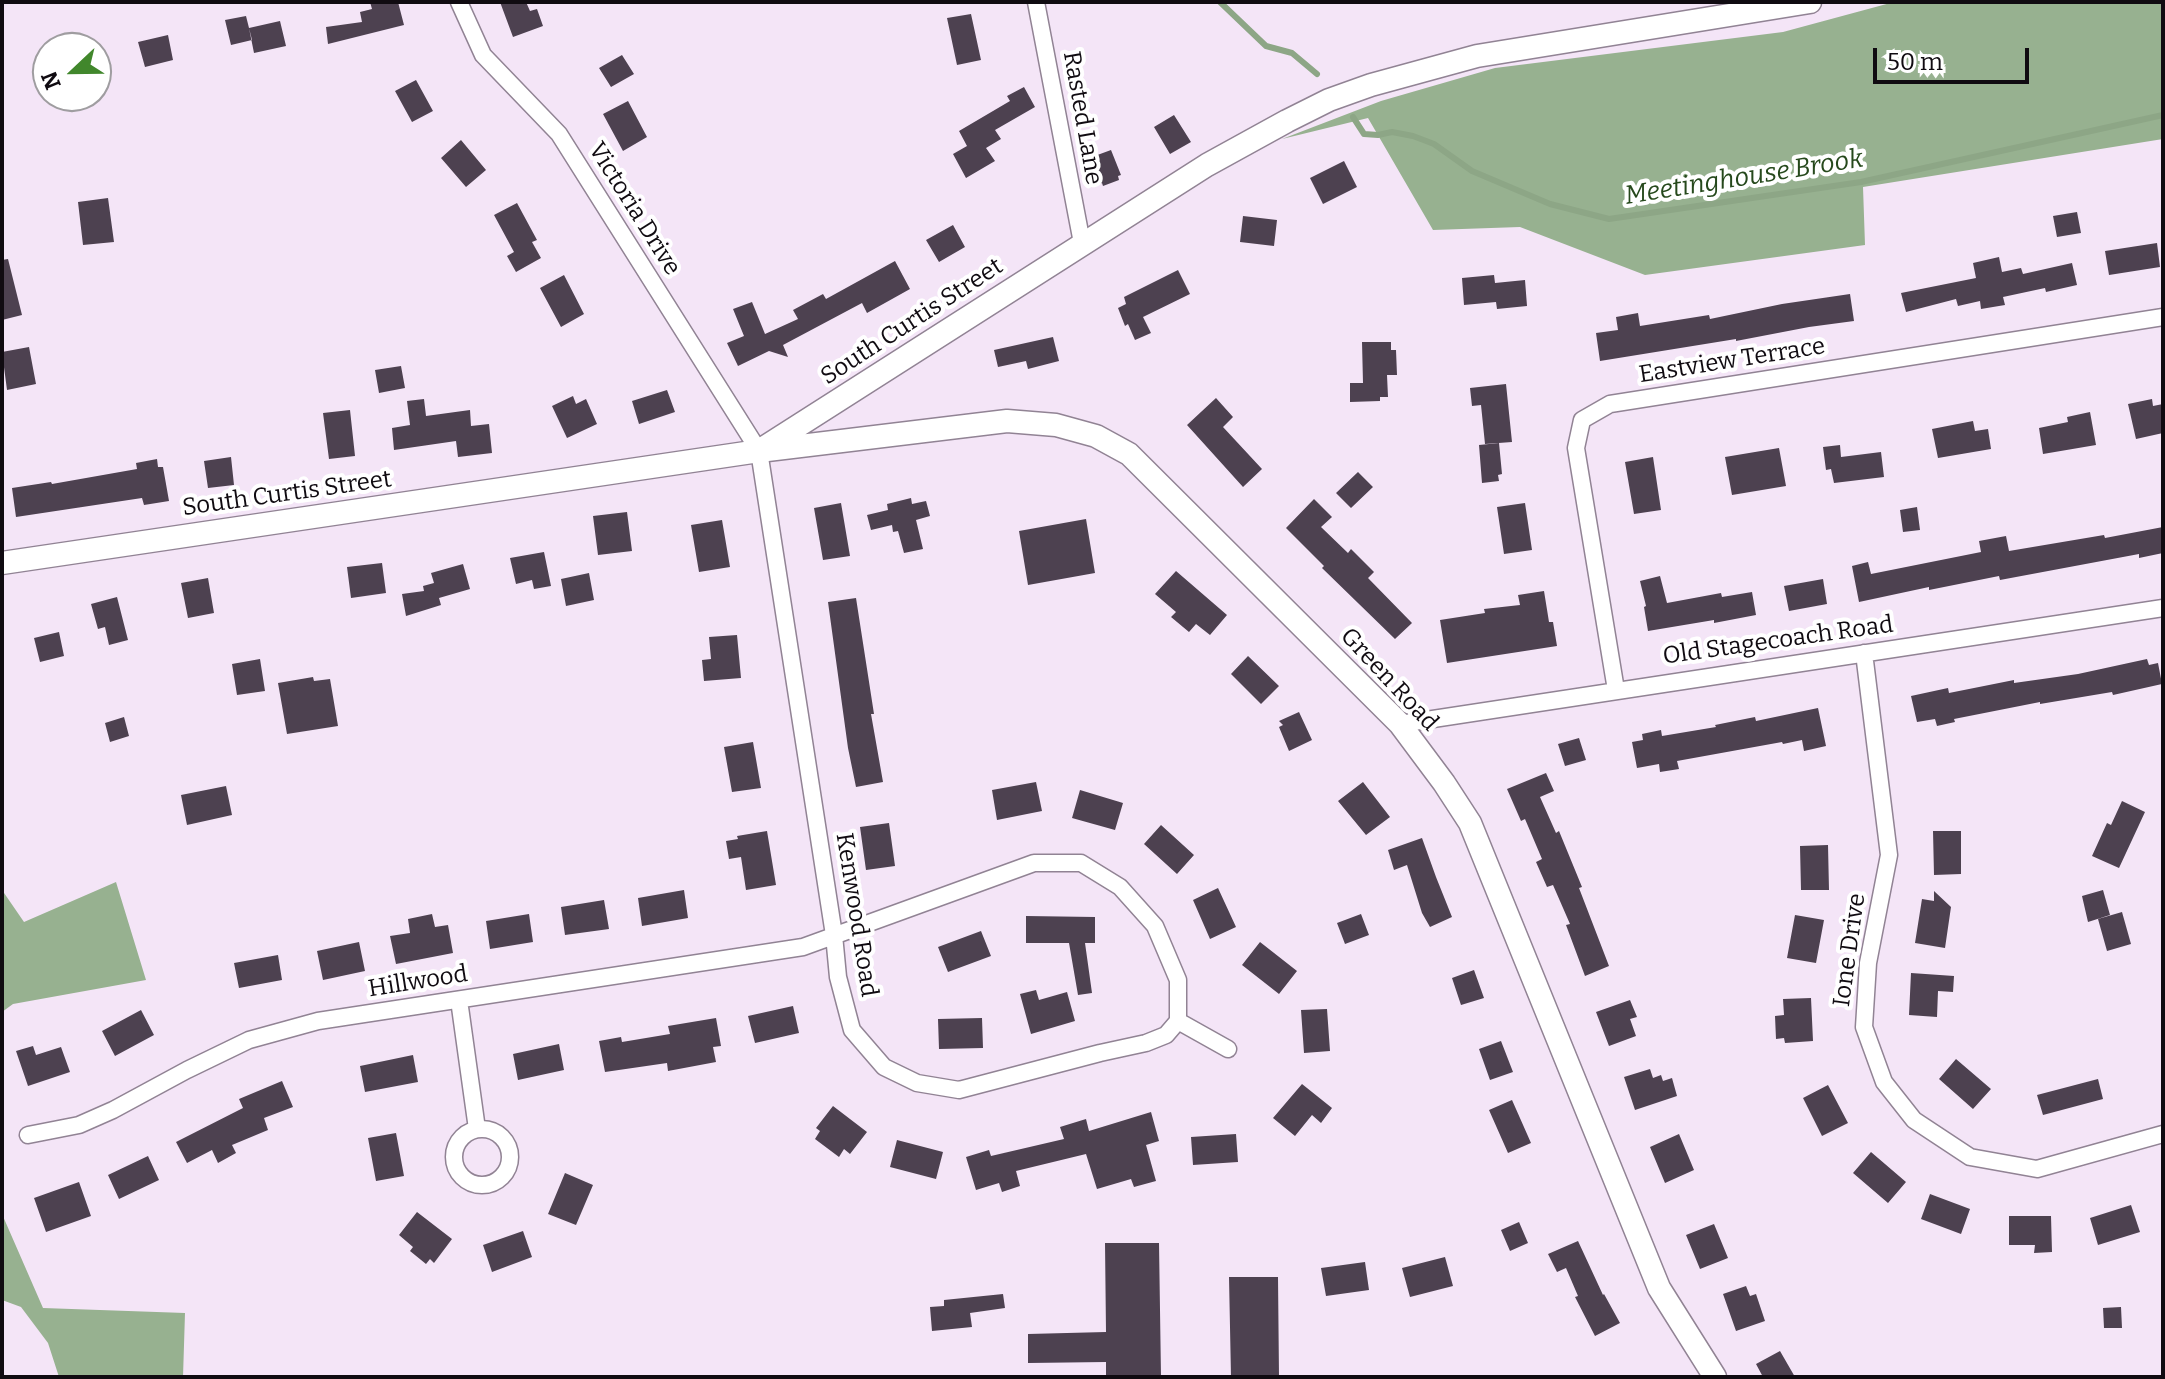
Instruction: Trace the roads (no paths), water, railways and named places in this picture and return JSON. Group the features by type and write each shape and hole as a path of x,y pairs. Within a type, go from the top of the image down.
{"street":[{"name":"Victoria Drive","path":"459,2 483,55 559,134 759,451"},
{"name":"Rasted Lane","path":"1036,2 1082,243"},
{"name":"South Curtis Street","path":"2,563 759,451 1207,165 1329,100 1371,85 1477,56 1810,2"},
{"name":"Eastview Terrace","path":"1616,690 1576,448 1582,420 1610,404 2163,317"},
{"name":"Green Road","path":"759,451 1007,421 1056,425 1096,436 1129,454 1400,724 1470,823 1659,1288 1715,1377"},
{"name":"Kenwood Road","path":"759,451 838,977 852,1030 884,1067 917,1083 959,1090 1146,1043 1166,1035 1178,1021"},
{"name":"Old Stagecoach Road","path":"1400,724 2163,608"},
{"name":"Ione Drive","path":"1864,653 1889,855 1868,963 1864,1027 1884,1082 1914,1120 1970,1157 2037,1169 2163,1134"},
{"name":"Hillwood","path":"28,1135 79,1125 249,1040 318,1021 803,947 1034,863 1081,863 1120,887 1155,926 1178,980 1178,1021"},
{"path":"459,1000 477,1129"},
{"path":"1178,1021 1228,1049"}],"waterway":[{"name":"Meetinghouse Brook","path":"1220,2 1266,46 1292,53 1317,74"},
{"name":"Meetinghouse Brook","path":"1353,117 1364,134 1392,132 1413,136 1434,144 1472,171 1550,204 1609,219 1861,182 2163,115"}]}
